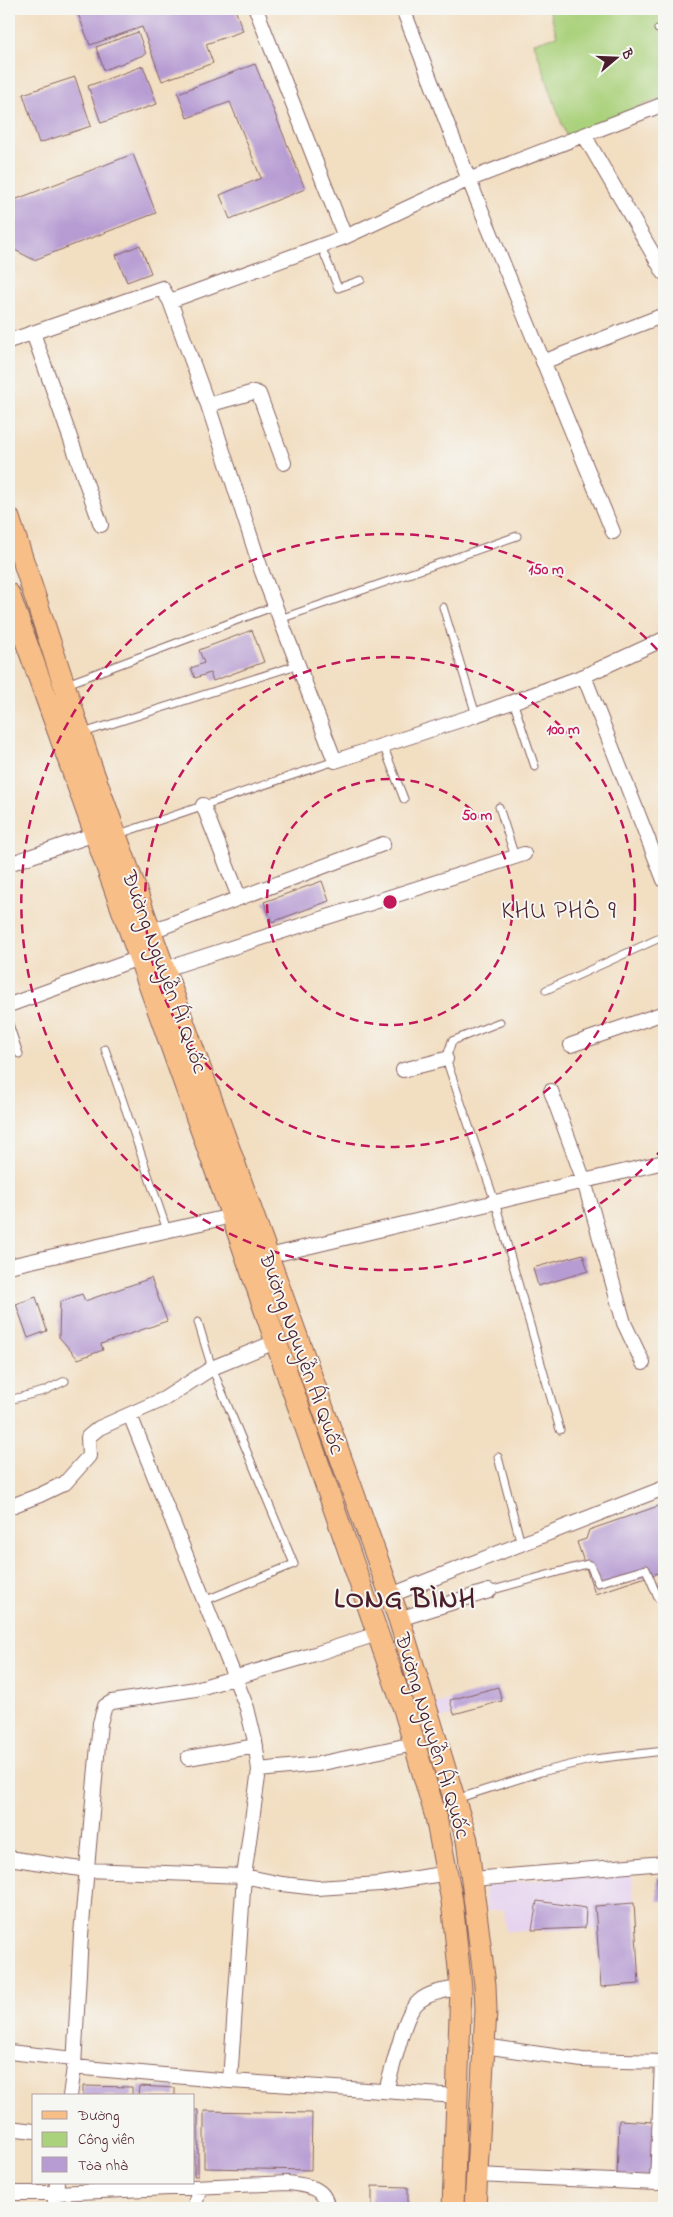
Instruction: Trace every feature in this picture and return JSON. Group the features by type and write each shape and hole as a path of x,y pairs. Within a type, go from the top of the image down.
{"main road":[{"name":"Đường Nguyễn Ái Quốc","path":"9,518 116,835 391,1595 467,1840 485,1985 484,2046 475,2208"},
{"name":"Đường Nguyễn Ái Quốc","path":"9,594 232,1216 367,1604 414,1744 436,1818 448,1873 461,1988 453,2208"},
{"path":"367,1604 391,1595"}],"street":[{"path":"256,9 346,237"},
{"path":"403,9 469,180 613,532"},
{"path":"170,301 346,237 469,180 664,104"},
{"path":"584,135 664,273"},
{"path":"9,341 162,288 170,301 208,405 262,572 335,760 476,715 584,676 664,639"},
{"path":"543,362 664,315"},
{"path":"33,333 102,524"},
{"path":"208,405 254,392 259,394 284,463"},
{"path":"584,676 664,880"},
{"path":"203,805 239,897"},
{"path":"9,864 95,834"},
{"path":"152,931 383,844"},
{"path":"165,969 519,855"},
{"path":"9,1005 139,958"},
{"path":"571,1045 664,1013"},
{"path":"403,1070 446,1059"},
{"path":"551,1091 584,1181 624,1323 642,1363"},
{"path":"269,1256 664,1162"},
{"path":"9,1266 232,1216"},
{"path":"9,1507 65,1483 89,1456 88,1437 99,1428 164,1399 212,1368 275,1342"},
{"path":"130,1415 247,1708 256,1746 259,1770 244,1876 230,2081"},
{"path":"391,1595 664,1488"},
{"path":"399,1619 489,1591"},
{"path":"70,2094 100,1723 105,1706 112,1702 196,1689 377,1634"},
{"path":"259,1770 310,1765 414,1744"},
{"path":"188,1758 256,1746"},
{"path":"9,1858 87,1870 244,1876 282,1884 316,1888 380,1884 448,1873"},
{"path":"473,1880 664,1864"},
{"path":"386,2090 407,2016 415,2004 428,1995 461,1988"},
{"path":"477,2175 657,2183 663,2062 582,2060 484,2046"},
{"path":"9,2052 74,2063 230,2081 458,2096"},
{"path":"9,2128 32,2131"},
{"path":"9,2193 56,2188 200,2187 288,2183 312,2186 321,2193 327,2208"},
{"path":"194,2208 200,2187"},
{"path":"54,2208 56,2188"}],"lane":[{"path":"320,246 338,288 361,280"},
{"path":"64,685 277,612 517,536"},
{"path":"443,607 476,715"},
{"path":"80,733 297,665"},
{"path":"513,701 535,767"},
{"path":"383,745 404,799"},
{"path":"116,835 335,760"},
{"path":"499,806 519,855"},
{"path":"546,990 664,936"},
{"path":"500,1022 452,1041 446,1059 495,1202 560,1430"},
{"path":"9,1024 19,1054"},
{"path":"105,1049 167,1230"},
{"path":"198,1322 212,1368 294,1564 204,1601"},
{"path":"9,1400 44,1391 65,1380"},
{"path":"498,1457 521,1544"},
{"path":"489,1591 587,1564 590,1566 598,1583 646,1569 658,1598 664,1601"},
{"path":"455,1800 541,1772 594,1759 664,1750"},
{"path":"664,1840 664,1864"}],"shaded area":[{"path":"498,1687 502,1701 440,1719 435,1704"},
{"path":"632,1872 639,1984 601,1987 596,1929 506,1931 504,1910 487,1911 484,1885"}],"green space":[{"path":"549,9 664,9 664,97 566,136 534,43 557,36"}],"building":[{"path":"76,9 235,9 243,31 206,44 213,63 162,81 142,27 90,45"},
{"path":"138,32 146,54 104,70 96,47"},
{"path":"255,64 305,189 230,219 220,195 261,178 230,102 187,118 178,93"},
{"path":"143,66 157,104 101,123 88,86"},
{"path":"75,77 91,126 39,143 23,94"},
{"path":"133,154 156,213 34,260 9,247 9,202"},
{"path":"140,245 151,273 127,282 116,255"},
{"path":"252,630 264,662 213,681 210,673 195,678 191,668 204,663 199,650"},
{"path":"322,881 329,901 272,922 264,902"},
{"path":"583,1254 588,1271 538,1286 533,1268"},
{"path":"151,1278 167,1321 101,1344 103,1350 78,1359 59,1337 60,1302 82,1294 85,1301"},
{"path":"36,1297 47,1331 28,1338 16,1304"},
{"path":"664,1504 664,1571 595,1594 577,1542 586,1539 589,1530"},
{"path":"498,1687 502,1701 454,1714 450,1700"},
{"path":"657,1877 664,1877 664,1901 658,1901"},
{"path":"537,1901 586,1908 585,1928 532,1930"},
{"path":"634,1903 639,1984 601,1987 595,1906"},
{"path":"83,2086 132,2087 132,2094 83,2094"},
{"path":"139,2086 175,2088 175,2094 138,2094"},
{"path":"195,2110 198,2110 198,2176 195,2176"},
{"path":"204,2111 312,2113 311,2170 204,2168"},
{"path":"619,2120 654,2122 652,2177 617,2176"},
{"path":"372,2186 408,2187 408,2208 372,2208"}],"district":[{"name":"KHU PHỐ 9","path":"559,909"},
{"name":"LONG BÌNH","path":"405,1597"}]}
